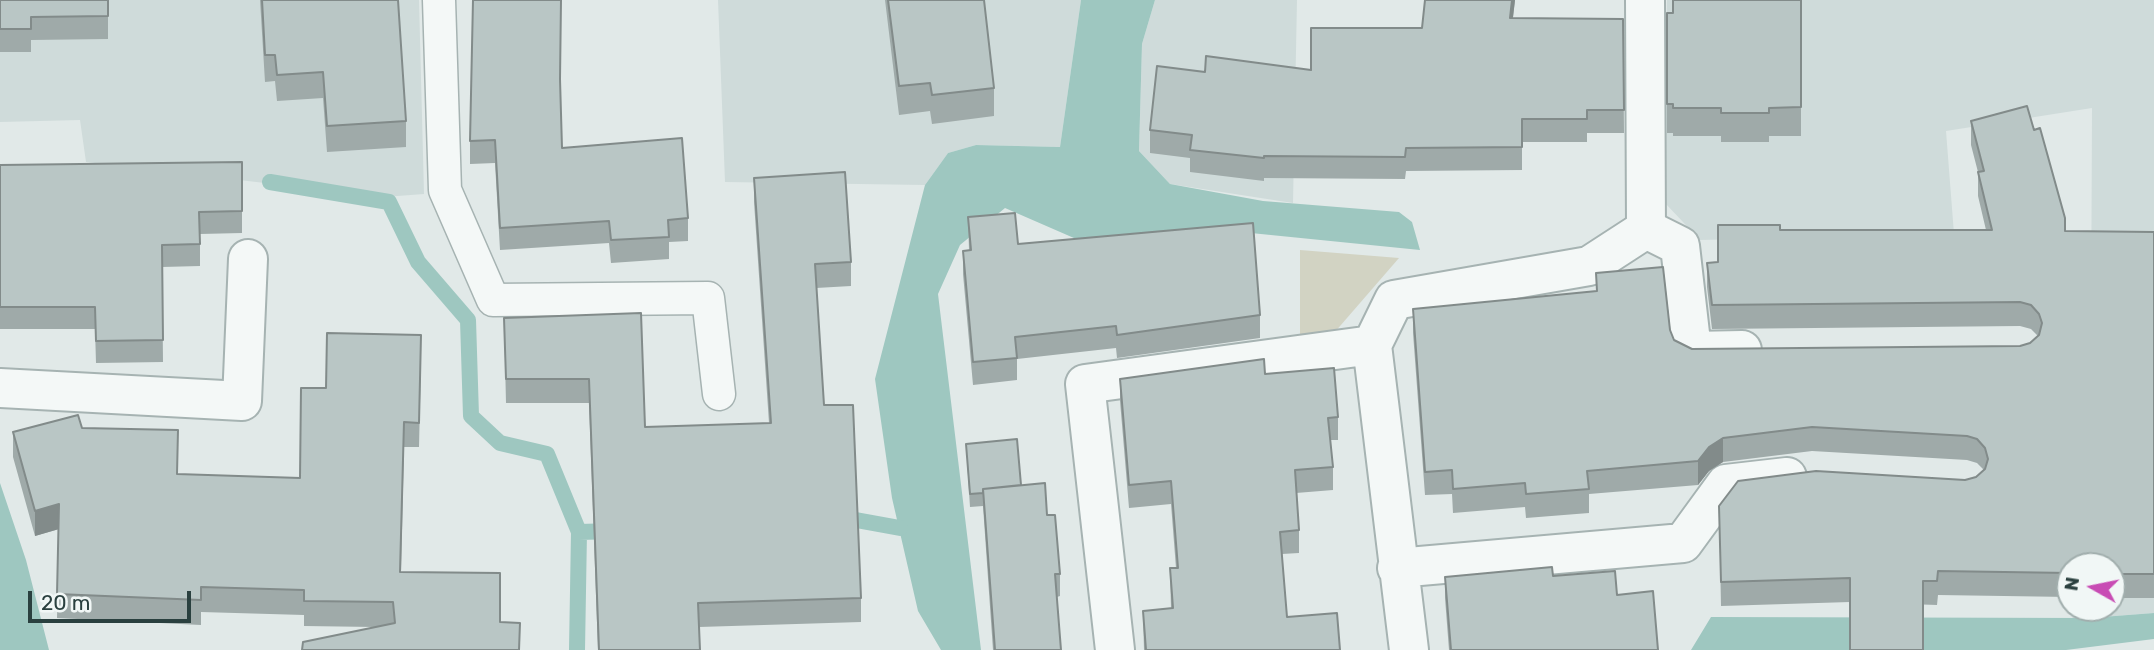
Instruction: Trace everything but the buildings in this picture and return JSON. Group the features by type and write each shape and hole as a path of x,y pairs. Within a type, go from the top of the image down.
{"street":[{"path":"1645,0 1646,229"},
{"path":"1409,650 1372,345 1394,300 1589,266 1646,229"},
{"path":"1646,229 1680,246 1692,351 1774,350"},
{"path":"0,388 242,401 248,259"},
{"path":"1115,650 1085,384 1372,345"},
{"path":"1397,568 1683,543 1726,484 1815,473"}],"lane":[{"path":"439,0 445,190 493,300 708,298 719,394"}],"shaded area":[{"path":"0,0 419,0 424,194 384,197 86,162 80,120 0,122"},
{"path":"718,0 1081,0 1060,147 976,145 948,153 925,185 725,182"},
{"path":"1081,0 1155,0 1142,44 1139,151 1170,184 1263,201 1399,212 1412,222 1420,250 1221,230 1090,245 1005,208 960,245 938,294 981,650 941,650 918,611 892,498 875,379 925,185 948,153 976,145 1060,147"},
{"path":"1155,0 1297,0 1293,203 1170,184 1139,151 1142,44"},
{"path":"1667,0 2154,0 2154,613 2126,615 2126,552 2090,552 2092,108 1946,131 1954,234 1700,240 1665,203"},
{"path":"1300,250 1399,258 1334,333 1300,340"},
{"path":"0,483 26,560 49,650 0,650"},
{"path":"2154,613 2154,639 2066,650 1691,650 1711,617 2056,618 2056,622 2126,622 2126,615"}],"waterway":[{"path":"270,182 389,202 418,262 468,320 471,416 500,443 547,454 579,532 615,531"},
{"path":"836,521 856,520 900,528"},
{"path":"577,650 579,532"}]}
